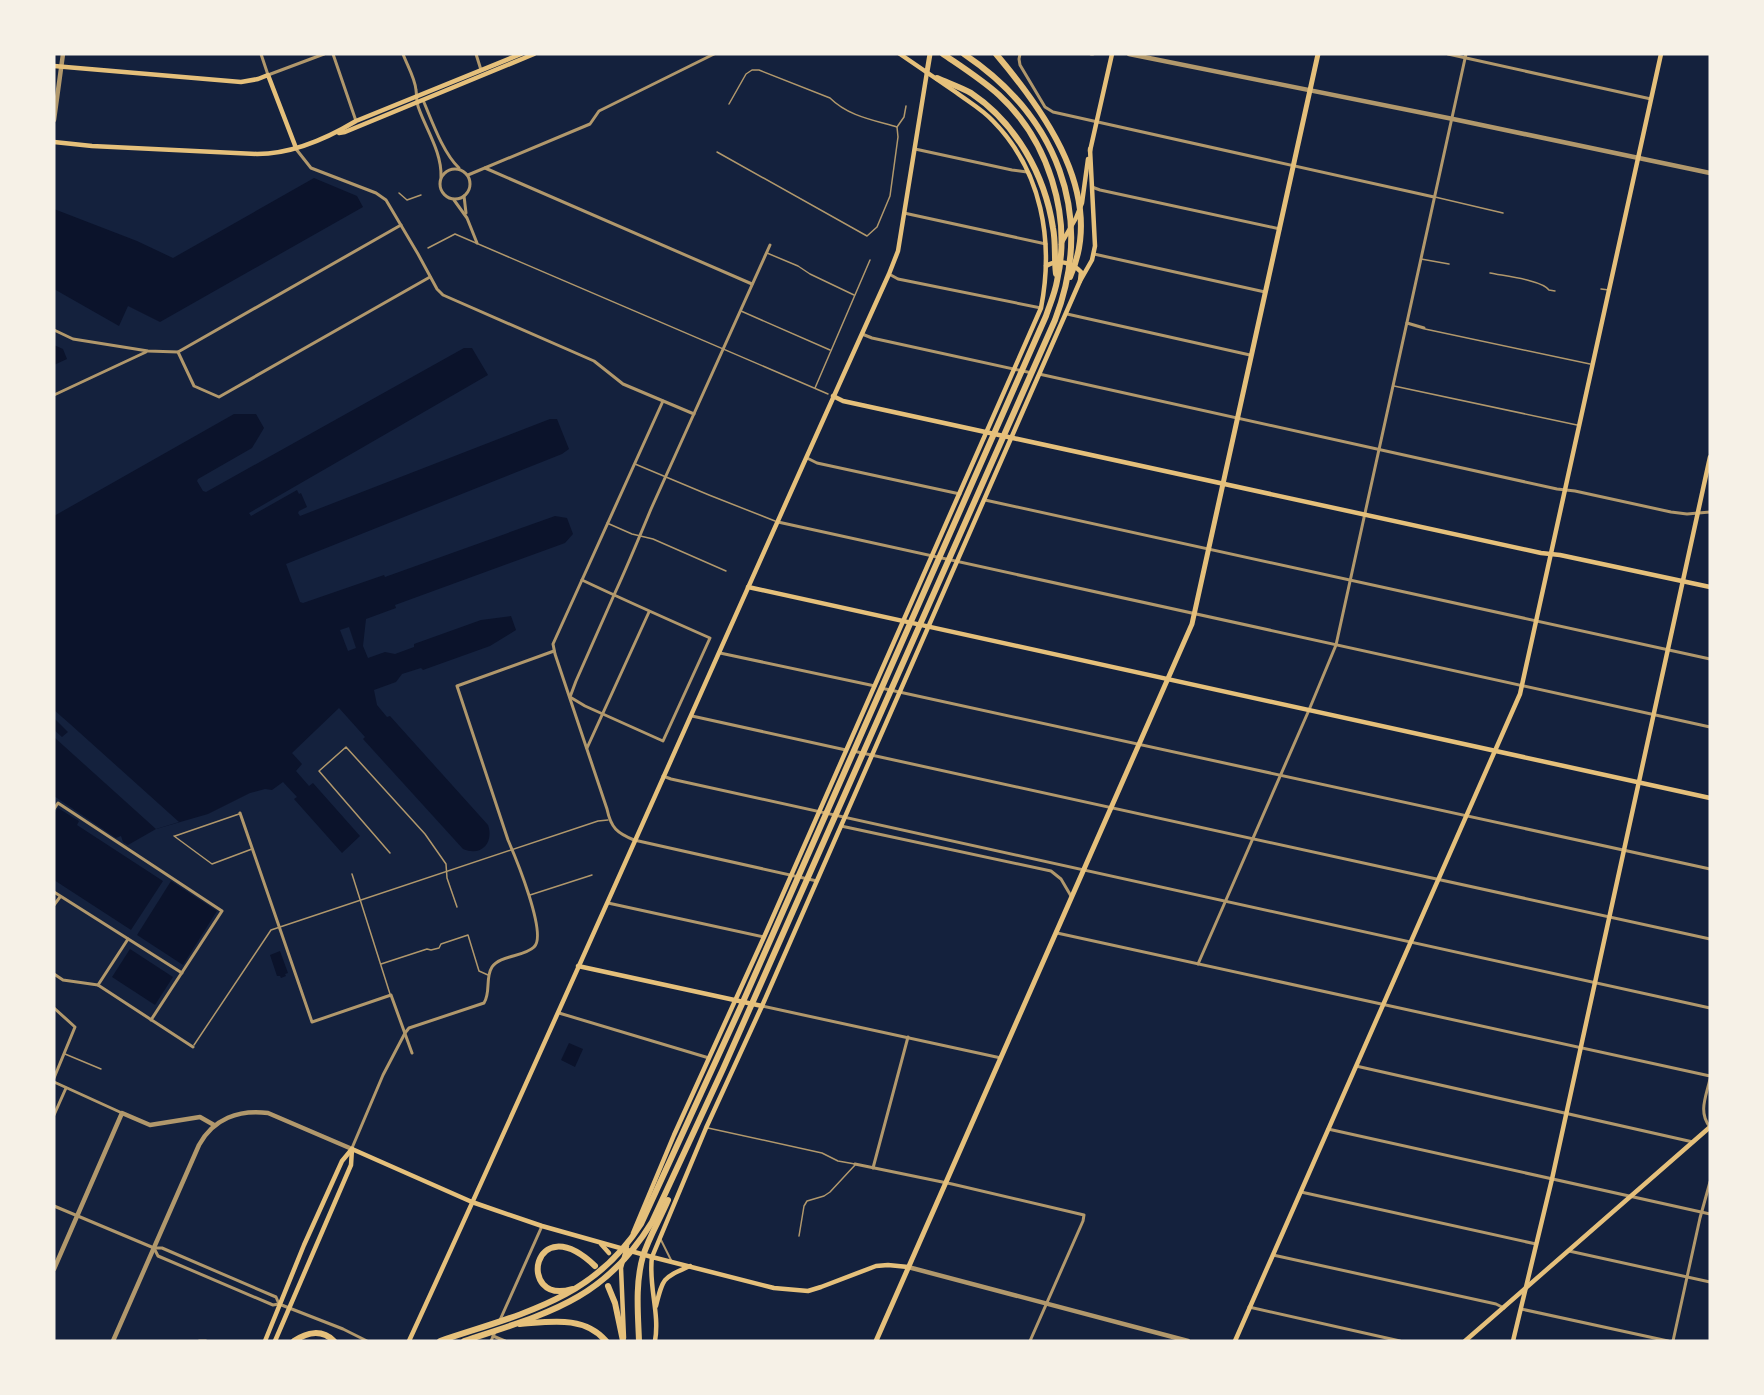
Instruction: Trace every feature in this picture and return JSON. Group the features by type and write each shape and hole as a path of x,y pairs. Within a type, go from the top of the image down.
{"highway":[{"path":"440,1341 529,1318 594,1276 631,1239 651,1204 742,1004 1041,327 1058,280 1061,234 1060,215 1050,172 1028,129 999,95 943,54"},
{"path":"964,54 982,66 1027,110 1053,153 1067,194 1071,234 1067,283"},
{"path":"464,1341 562,1306 599,1283 623,1262 645,1233 676,1171 1051,330 1075,265 1080,213 1066,160 1051,131 1031,99 996,54"},
{"path":"937,78 962,88 988,107 1005,123 1031,162 1047,199 1054,230 1058,280"},
{"path":"639,1341 639,1281 643,1258 667,1202 676,1171"},
{"path":"581,1286 561,1291 545,1286 537,1270 537,1264 542,1255 554,1247 565,1247 582,1255 595,1266"},
{"path":"608,1286 624,1341"},
{"path":"529,1318 581,1325 598,1333 606,1341"},
{"path":"294,1341 315,1332 326,1335 334,1341"}],"main road":[{"path":"336,133 345,132 521,54"},
{"path":"422,97 534,54"},
{"path":"624,1341 621,1268 626,1249 674,1134 904,622 1041,308 1046,244 1042,209 1028,172 1005,133 992,119 900,54"},
{"path":"409,1341 748,587 831,395 889,274 898,251 930,54"},
{"path":"1046,266 1066,238 1083,198 1090,149 1112,54"},
{"path":"876,1341 1196,614 1318,54"},
{"path":"1234,1341 1520,694 1661,54"},
{"path":"54,66 241,82 268,75 297,149"},
{"path":"54,142 92,146 273,153 297,149 356,122 416,100"},
{"path":"655,1341 656,1309 651,1280 652,1257 659,1239 1080,281 1094,254 1090,149"},
{"path":"1046,266 1056,262 1071,265 1080,270 1080,281"},
{"path":"831,395 843,400 1529,551 1710,587"},
{"path":"1513,1341 1552,1179 1710,457"},
{"path":"748,587 1710,798"},
{"path":"578,966 762,1006"},
{"path":"1465,1341 1710,1127"},
{"path":"674,1134 699,1144"},
{"path":"352,1149 472,1202 542,1226 774,1288 808,1291 876,1266 909,1267"},
{"path":"265,1341 342,1161 352,1149"},
{"path":"275,1341 351,1165 352,1149"},
{"path":"649,1194 673,1205"},
{"path":"599,1242 609,1253"},
{"path":"656,1309 659,1291 667,1277 690,1266"},
{"path":"619,1277 621,1283"}],"street":[{"path":"54,120 63,54"},
{"path":"261,54 268,75 324,54"},
{"path":"333,54 356,122"},
{"path":"403,54 417,91 416,100 441,166 441,191 454,200 467,218"},
{"path":"476,54 481,70"},
{"path":"468,175 590,124 599,111 714,54"},
{"path":"1020,54 1020,65 1048,110 1434,197"},
{"path":"1130,54 1710,173"},
{"path":"1448,54 1466,56 1652,99"},
{"path":"1198,964 1336,645 1466,56"},
{"path":"422,97 453,162 468,175 469,191 454,200"},
{"path":"297,149 311,168 386,200 437,290 443,295 594,361 623,384 694,414"},
{"path":"915,149 1028,172"},
{"path":"485,168 752,284"},
{"path":"441,177 450,170 460,170"},
{"path":"1092,187 1280,229"},
{"path":"464,196 467,218 477,243"},
{"path":"904,213 1046,244"},
{"path":"54,330 73,339 148,351 178,352 401,225"},
{"path":"570,697 770,245"},
{"path":"1094,254 1266,292"},
{"path":"889,274 898,279 1041,308"},
{"path":"178,352 194,386 219,397 430,277"},
{"path":"1067,314 1252,355"},
{"path":"1407,323 1424,328"},
{"path":"862,334 1566,490 1671,512 1687,514 1710,512"},
{"path":"54,395 148,351"},
{"path":"663,401 553,644 554,651 609,820 618,832 634,840 817,881"},
{"path":"805,458 817,463 960,494"},
{"path":"985,500 1710,659"},
{"path":"777,521 785,525 1710,727"},
{"path":"570,697 663,741 710,638 582,580"},
{"path":"587,748 649,612"},
{"path":"113,1341 199,1145 204,1135 214,1125 240,1113 254,1111 268,1113 352,1149 383,1075 409,1028 484,1003 488,993 491,969 496,963 530,950 537,944 535,913 457,686 554,651"},
{"path":"718,652 1710,869"},
{"path":"690,715 1710,939"},
{"path":"663,776 671,780 1710,1008"},
{"path":"54,809 58,803 222,911 151,1020"},
{"path":"240,813 312,1022 391,995 412,1053"},
{"path":"841,826 1051,871 1061,879 1072,899"},
{"path":"54,892 182,973"},
{"path":"54,905 60,896"},
{"path":"606,903 764,937"},
{"path":"1057,933 1710,1078 1703,1114 1710,1127"},
{"path":"98,985 128,939"},
{"path":"54,974 63,980 98,985 193,1047"},
{"path":"762,1006 1001,1058"},
{"path":"54,1008 75,1027 54,1080 66,1088 150,1125 200,1117 214,1125"},
{"path":"557,1012 709,1058"},
{"path":"873,1168 908,1037"},
{"path":"1356,1066 1693,1142"},
{"path":"54,1115 66,1088"},
{"path":"54,1269 122,1113"},
{"path":"1328,1129 1710,1214"},
{"path":"855,1164 1084,1215 1030,1341"},
{"path":"1673,1341 1710,1182"},
{"path":"1300,1192 1537,1244"},
{"path":"54,1206 276,1296 279,1304"},
{"path":"491,1341 542,1226"},
{"path":"659,1239 672,1262"},
{"path":"154,1248 159,1256 190,1270 273,1305 279,1304 343,1329 367,1341"},
{"path":"1569,1251 1710,1282"},
{"path":"1273,1255 1504,1308"},
{"path":"909,1267 1188,1341"},
{"path":"1249,1307 1400,1341"},
{"path":"1521,1309 1668,1341"},
{"path":"494,1336 505,1341"},
{"path":"199,1341 206,1341"}],"lane":[{"path":"729,104 746,74 752,70 759,70 830,98 839,107 852,114 897,127"},
{"path":"717,152 867,236 877,227 890,196 898,137 897,127 904,117 906,106"},
{"path":"399,193 407,200 421,195"},
{"path":"1434,197 1503,213"},
{"path":"428,248 455,234 831,395"},
{"path":"766,252 855,295"},
{"path":"1420,259 1449,264"},
{"path":"814,388 870,260"},
{"path":"1490,273 1537,283 1556,291"},
{"path":"1601,290 1610,290"},
{"path":"740,311 831,350"},
{"path":"1424,328 1593,365"},
{"path":"1393,386 1580,426"},
{"path":"634,463 777,521"},
{"path":"607,523 632,534 653,539 726,571"},
{"path":"390,853 319,771 346,747 424,834 446,864 446,872 457,907"},
{"path":"240,813 174,836 212,864 252,849"},
{"path":"193,1047 268,933 279,927 360,899 598,821 609,820"},
{"path":"352,874 391,995"},
{"path":"529,896 592,875"},
{"path":"381,964 428,949 439,948 441,944 468,935 479,971 489,976"},
{"path":"64,1054 100,1069"},
{"path":"706,1128 822,1153 838,1161 855,1164"},
{"path":"799,1236 804,1206 807,1201 830,1192 855,1164"}],"water":[{"path":"314,178 357,196 363,207 160,322 128,306 119,326 54,289 54,209 137,241 173,258"},
{"path":"54,345 63,349 67,359 54,365"},
{"path":"464,348 472,348 488,375 249,513 251,516 297,490 299,494 301,493 307,507 299,511 300,516 550,419 557,419 569,449 562,454 286,564 300,602 303,603 384,575 385,577 555,516 567,518 573,534 565,543 395,605 396,608 366,619 363,646 368,658 385,652 395,654 414,647 414,644 481,620 511,616 516,630 490,646 423,670 421,668 402,674 396,682 374,690 377,705 387,717 390,716 488,825 489,837 485,846 476,851 463,849 363,739 365,737 339,708 292,753 302,764 296,771 309,786 313,783 360,836 342,853 294,799 297,797 283,782 272,790 265,789 250,793 208,814 156,829 128,845 123,842 121,836 116,838 54,796 54,516 234,414 256,414 264,428 252,448 198,479 203,491 206,492"},
{"path":"58,808 79,821 77,825 163,881 131,930 54,880 54,814"},
{"path":"171,881 217,911 183,965 137,935"},
{"path":"130,949 173,977 155,1005 112,977"},
{"path":"280,951 288,973 281,978 277,976 270,955"},
{"path":"569,1043 583,1049 575,1067 561,1060"}],"pier":[{"path":"349,627 356,648 348,651 340,630"},
{"path":"54,710 179,822 156,829 54,737 54,730 62,737 68,732 54,718"}]}
